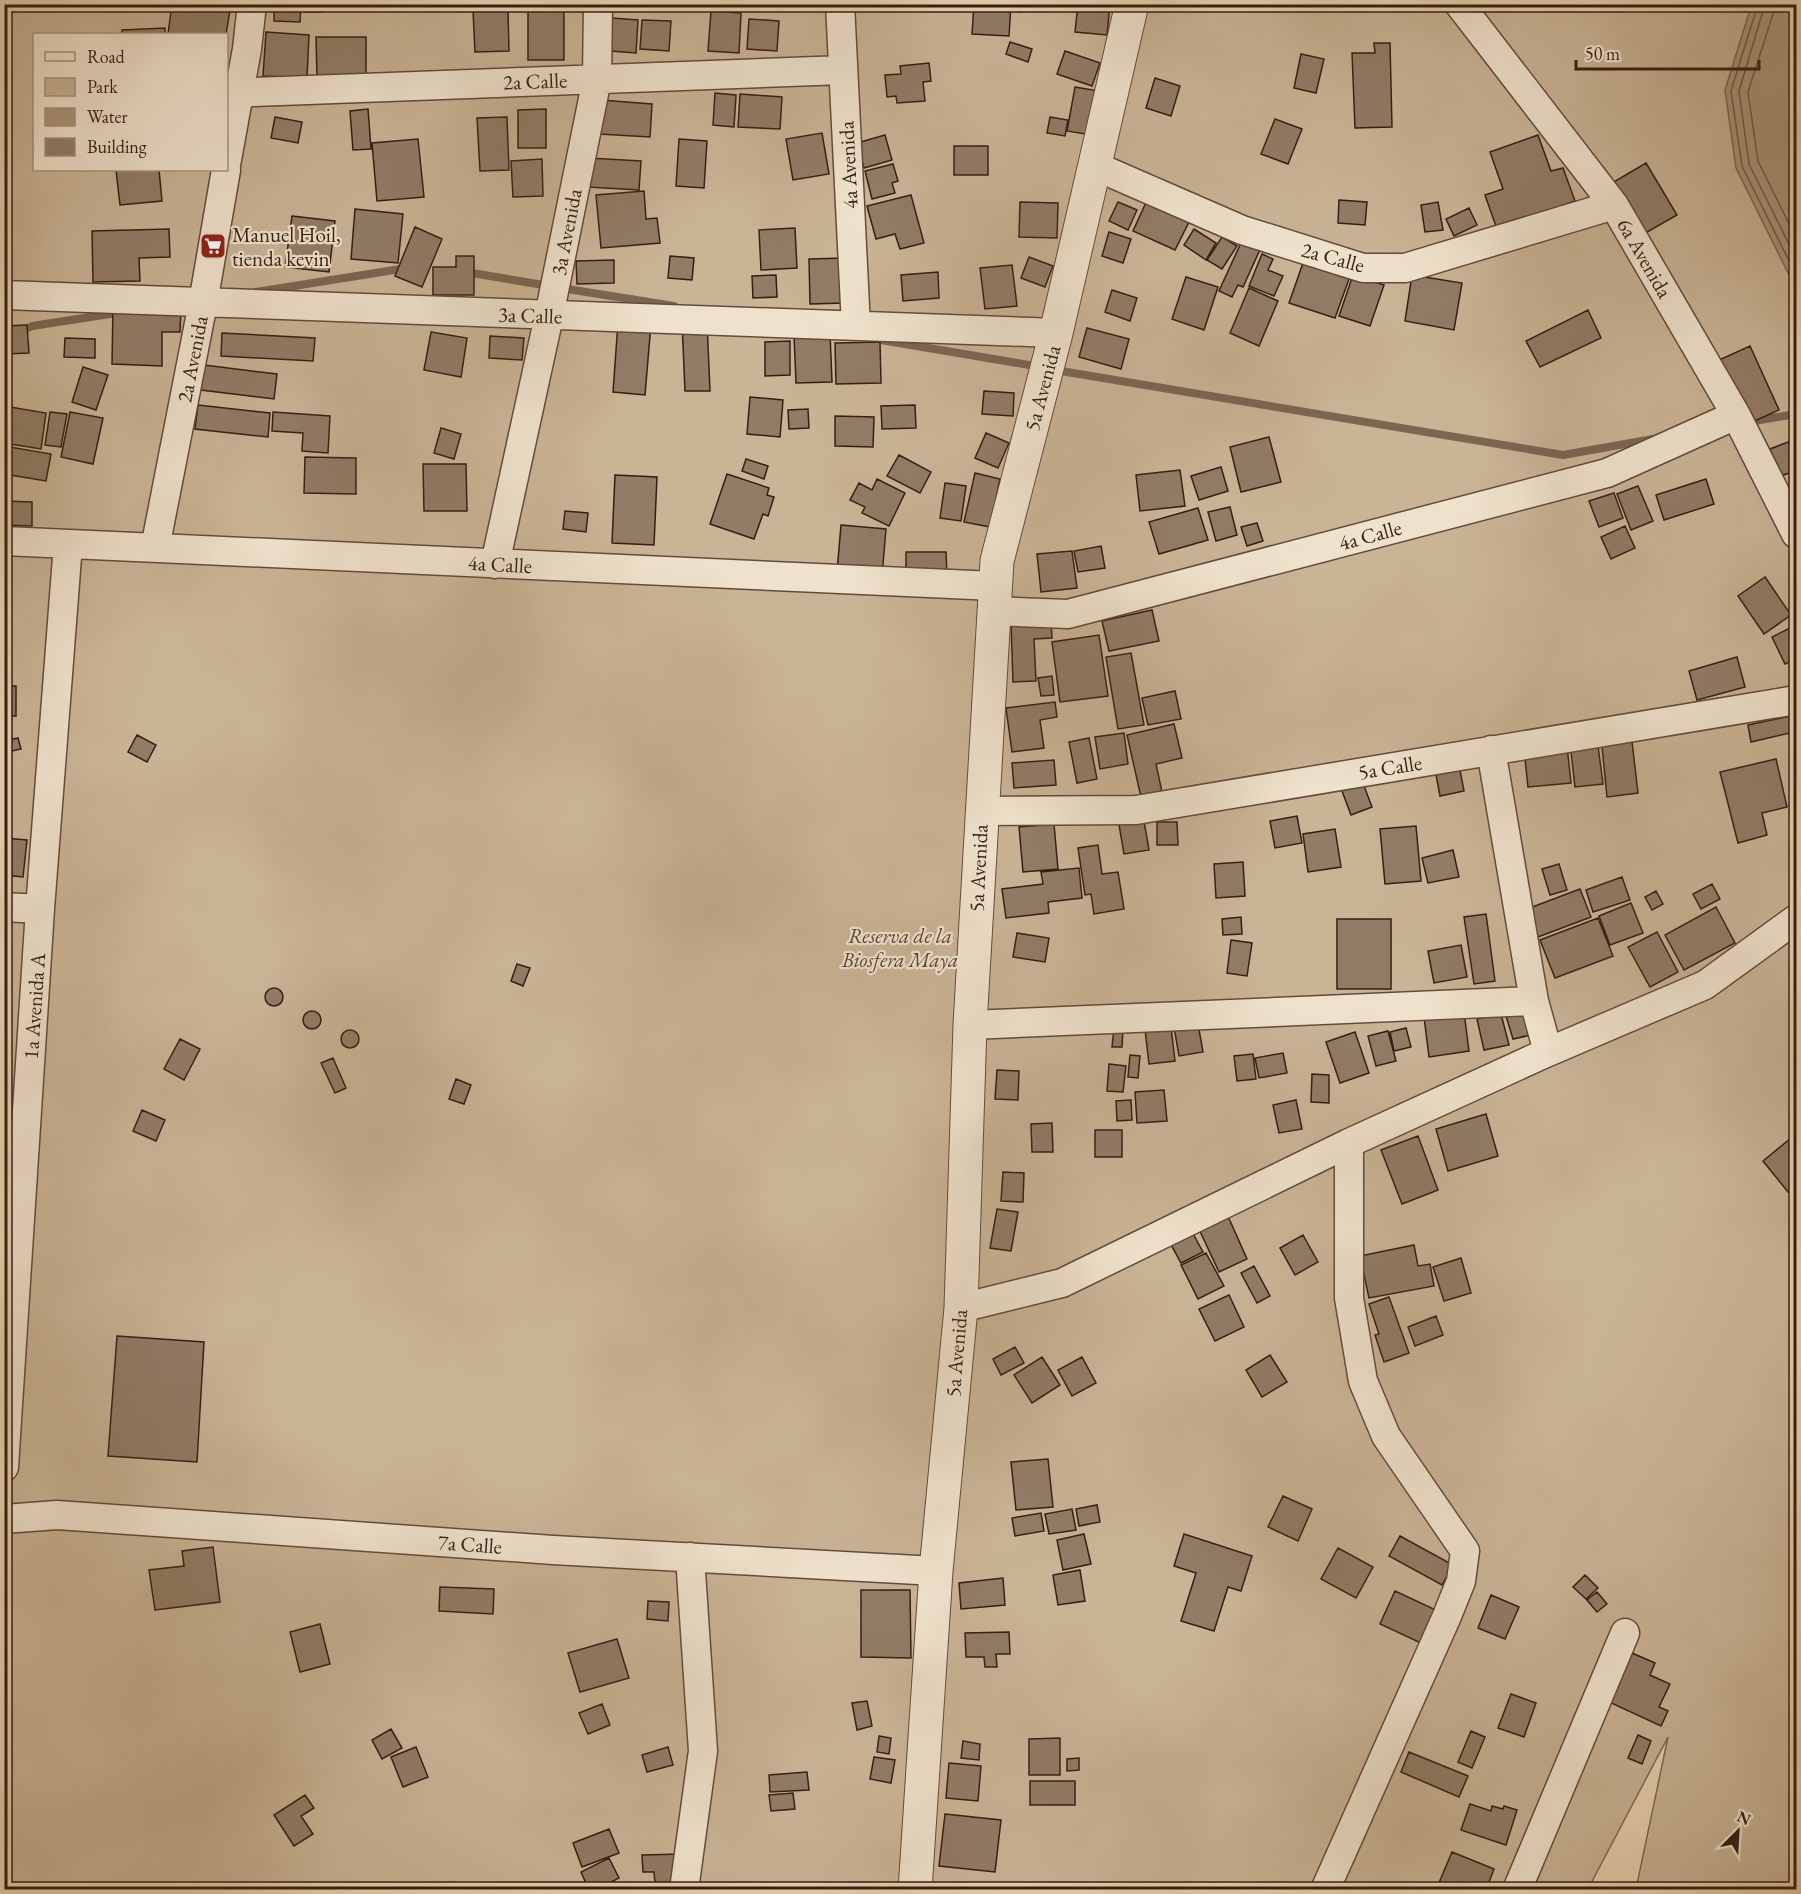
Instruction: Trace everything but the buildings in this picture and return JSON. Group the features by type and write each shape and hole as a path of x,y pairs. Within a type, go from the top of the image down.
{"street":[{"name":"2a Avenida","path":"228,146 233,92 247,49 252,4"},
{"name":"3a Avenida","path":"495,564 549,316 597,79 598,4"},
{"name":"4a Avenida","path":"840,4 856,326"},
{"name":"5a Avenida","path":"915,1890 936,1571 961,1308 970,1025 997,561 1056,333 1132,4"},
{"name":"6a Avenida","path":"1459,4 1614,205 1736,415 1797,534"},
{"name":"2a Calle","path":"233,92 843,70"},
{"name":"2a Calle","path":"1095,166 1242,230 1363,268 1405,268 1614,205"},
{"name":"2a Avenida","path":"155,548 225,171"},
{"name":"3a Calle","path":"4,295 1056,333"},
{"name":"4a Calle","path":"4,542 495,564 995,599 1068,614 1607,473 1736,415"},
{"name":"1a Avenida A","path":"4,1467 40,909 68,544"},
{"name":"5a Calle","path":"982,811 1136,810 1797,700"},
{"path":"1491,750 1534,1001 1548,1052"},
{"path":"4,907 40,909"},
{"path":"961,1308 1062,1283 1349,1143 1548,1052 1705,985 1797,919"},
{"path":"970,1025 1534,1001"},
{"path":"1325,1890 1447,1616 1461,1581 1465,1551 1386,1436 1363,1381 1349,1298 1349,1143"},
{"name":"7a Calle","path":"4,1519 57,1515 553,1550 936,1571"},
{"path":"684,1890 703,1750 690,1557"},
{"path":"1517,1890 1625,1633"}],"green space":[{"name":"Reserva de la Biosfera Maya","path":"4,5 1796,5 1796,1889 1636,1889 1668,1737 1588,1889 5,1889"}],"water":[{"path":"1753,5 1796,5 1796,289 1736,168 1725,90"}],"waterway":[{"path":"256,292 407,268"},
{"path":"466,272 549,286"},
{"path":"561,288 674,306"},
{"path":"20,332 32,326 123,312"},
{"path":"875,339 1041,367"},
{"path":"1055,370 1563,455 1653,439"},
{"path":"1748,422 1796,414"}],"place":[{"name":"Manuel Hoil, tienda kevin","path":"213,246"}]}
